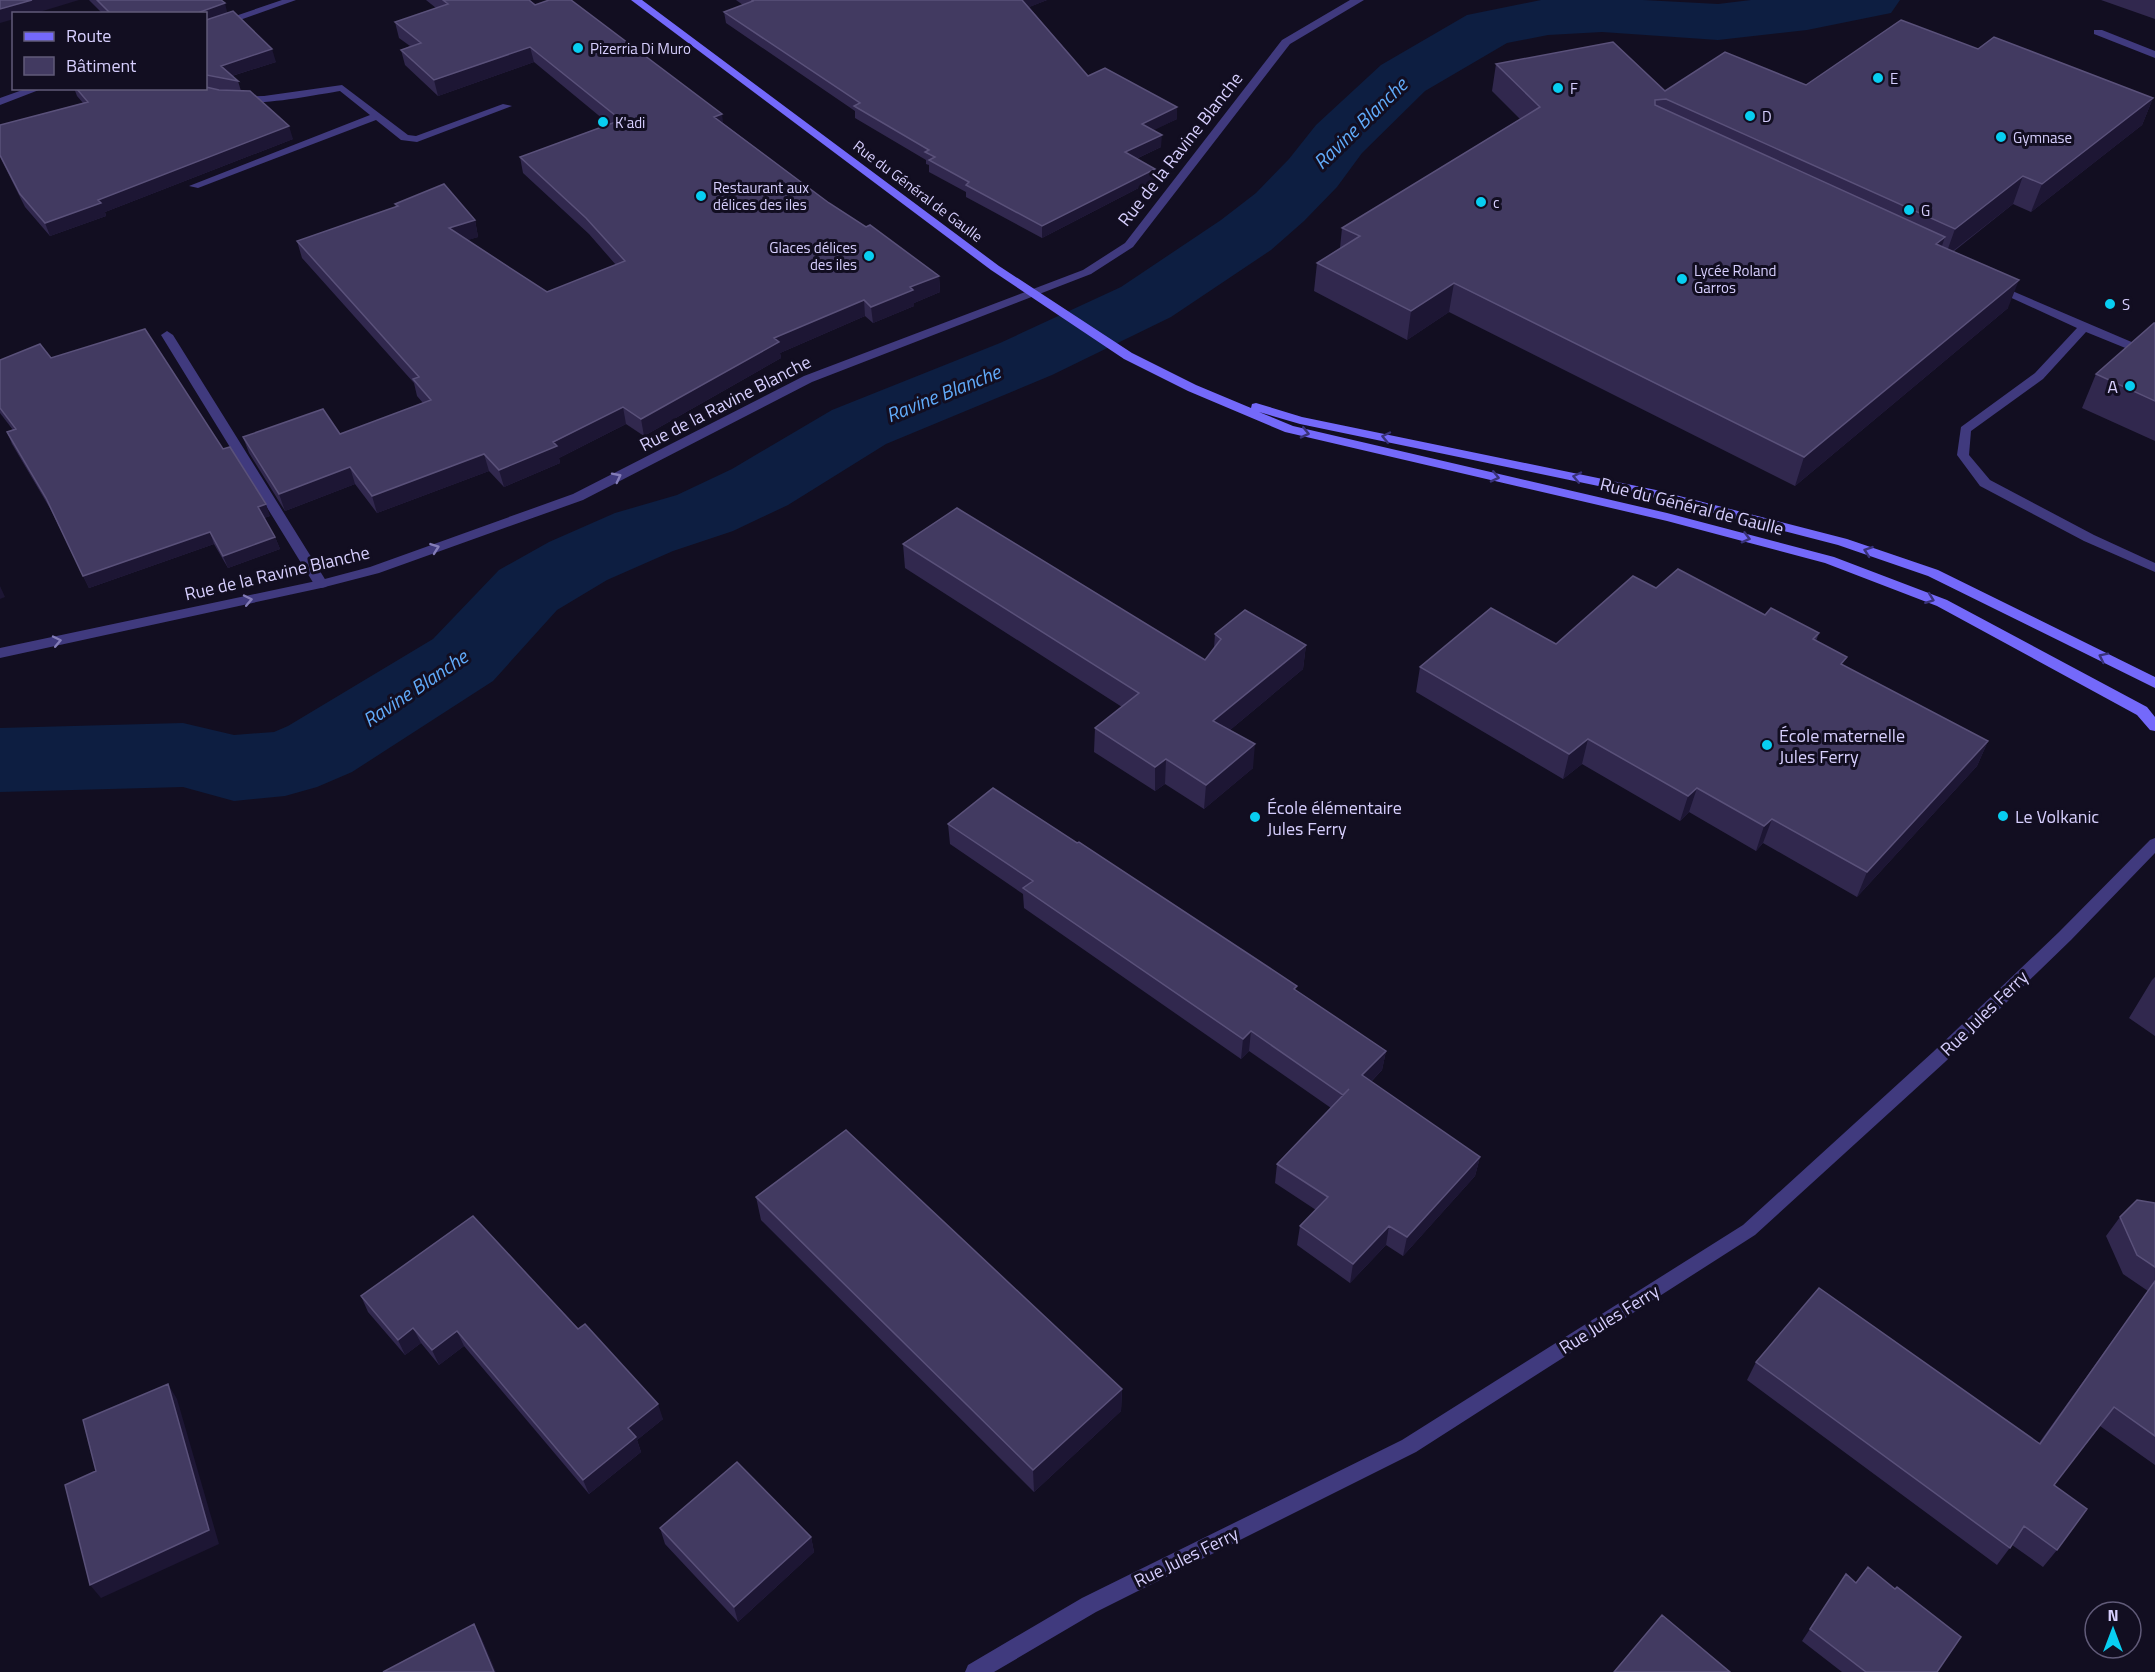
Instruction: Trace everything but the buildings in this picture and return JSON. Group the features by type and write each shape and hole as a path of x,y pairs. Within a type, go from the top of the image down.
{"main road":[{"name":"Rue du Général de Gaulle","path":"636,0 995,268 1128,357 1192,388 1289,429 1667,517 1829,560 1942,603 2142,711 2155,726"},
{"name":"Rue du Général de Gaulle","path":"1192,388 1300,420 1656,494 1842,542 1933,573 2155,683"}],"street":[{"path":"207,29 291,0"},
{"name":"Rue de la Ravine Blanche","path":"0,653 321,584 374,570 578,497 808,379 1087,272 1129,245 1286,42 1345,5 1359,0"},
{"path":"2098,32 2155,55"},
{"path":"227,99 264,99 342,88 405,138 417,139 507,106"},
{"path":"0,102 33,90"},
{"path":"195,186 377,116"},
{"path":"1987,283 2155,356"},
{"path":"2084,327 2039,376 1965,430 1963,455 1985,483 2089,538 2155,568"},
{"path":"167,334 321,584"},
{"name":"Rue Jules Ferry","path":"975,1672 1089,1605 1409,1446 1749,1230 1939,1057 2065,936 2155,844"}],"waterway":[{"name":"Ravine Blanche","path":"0,760 183,755 234,768 285,764 320,749 463,660 528,590 578,561 644,532 705,513 760,487 859,427 1026,359 1146,302 1246,235 1280,207 1313,173 1339,139 1403,78 1489,28 1548,17 1602,14 1659,20 1718,22 1807,12 1870,0"}],"place":[{"name":"Pizerria Di Muro","path":"578,48"},
{"name":"E","path":"1878,78"},
{"name":"F","path":"1558,88"},
{"name":"D","path":"1750,116"},
{"name":"K'adi","path":"603,122"},
{"name":"Gymnase","path":"2001,137"},
{"name":"Restaurant aux délices des iles","path":"701,196"},
{"name":"c","path":"1481,202"},
{"name":"G","path":"1909,210"},
{"name":"Glaces délices des iles","path":"869,256"},
{"name":"Lycée Roland Garros","path":"1682,279"},
{"name":"S","path":"2110,304"},
{"name":"A","path":"2130,386"},
{"name":"École maternelle Jules Ferry","path":"1767,745"},
{"name":"Le Volkanic","path":"2003,816"},
{"name":"École élémentaire Jules Ferry","path":"1255,817"}]}
